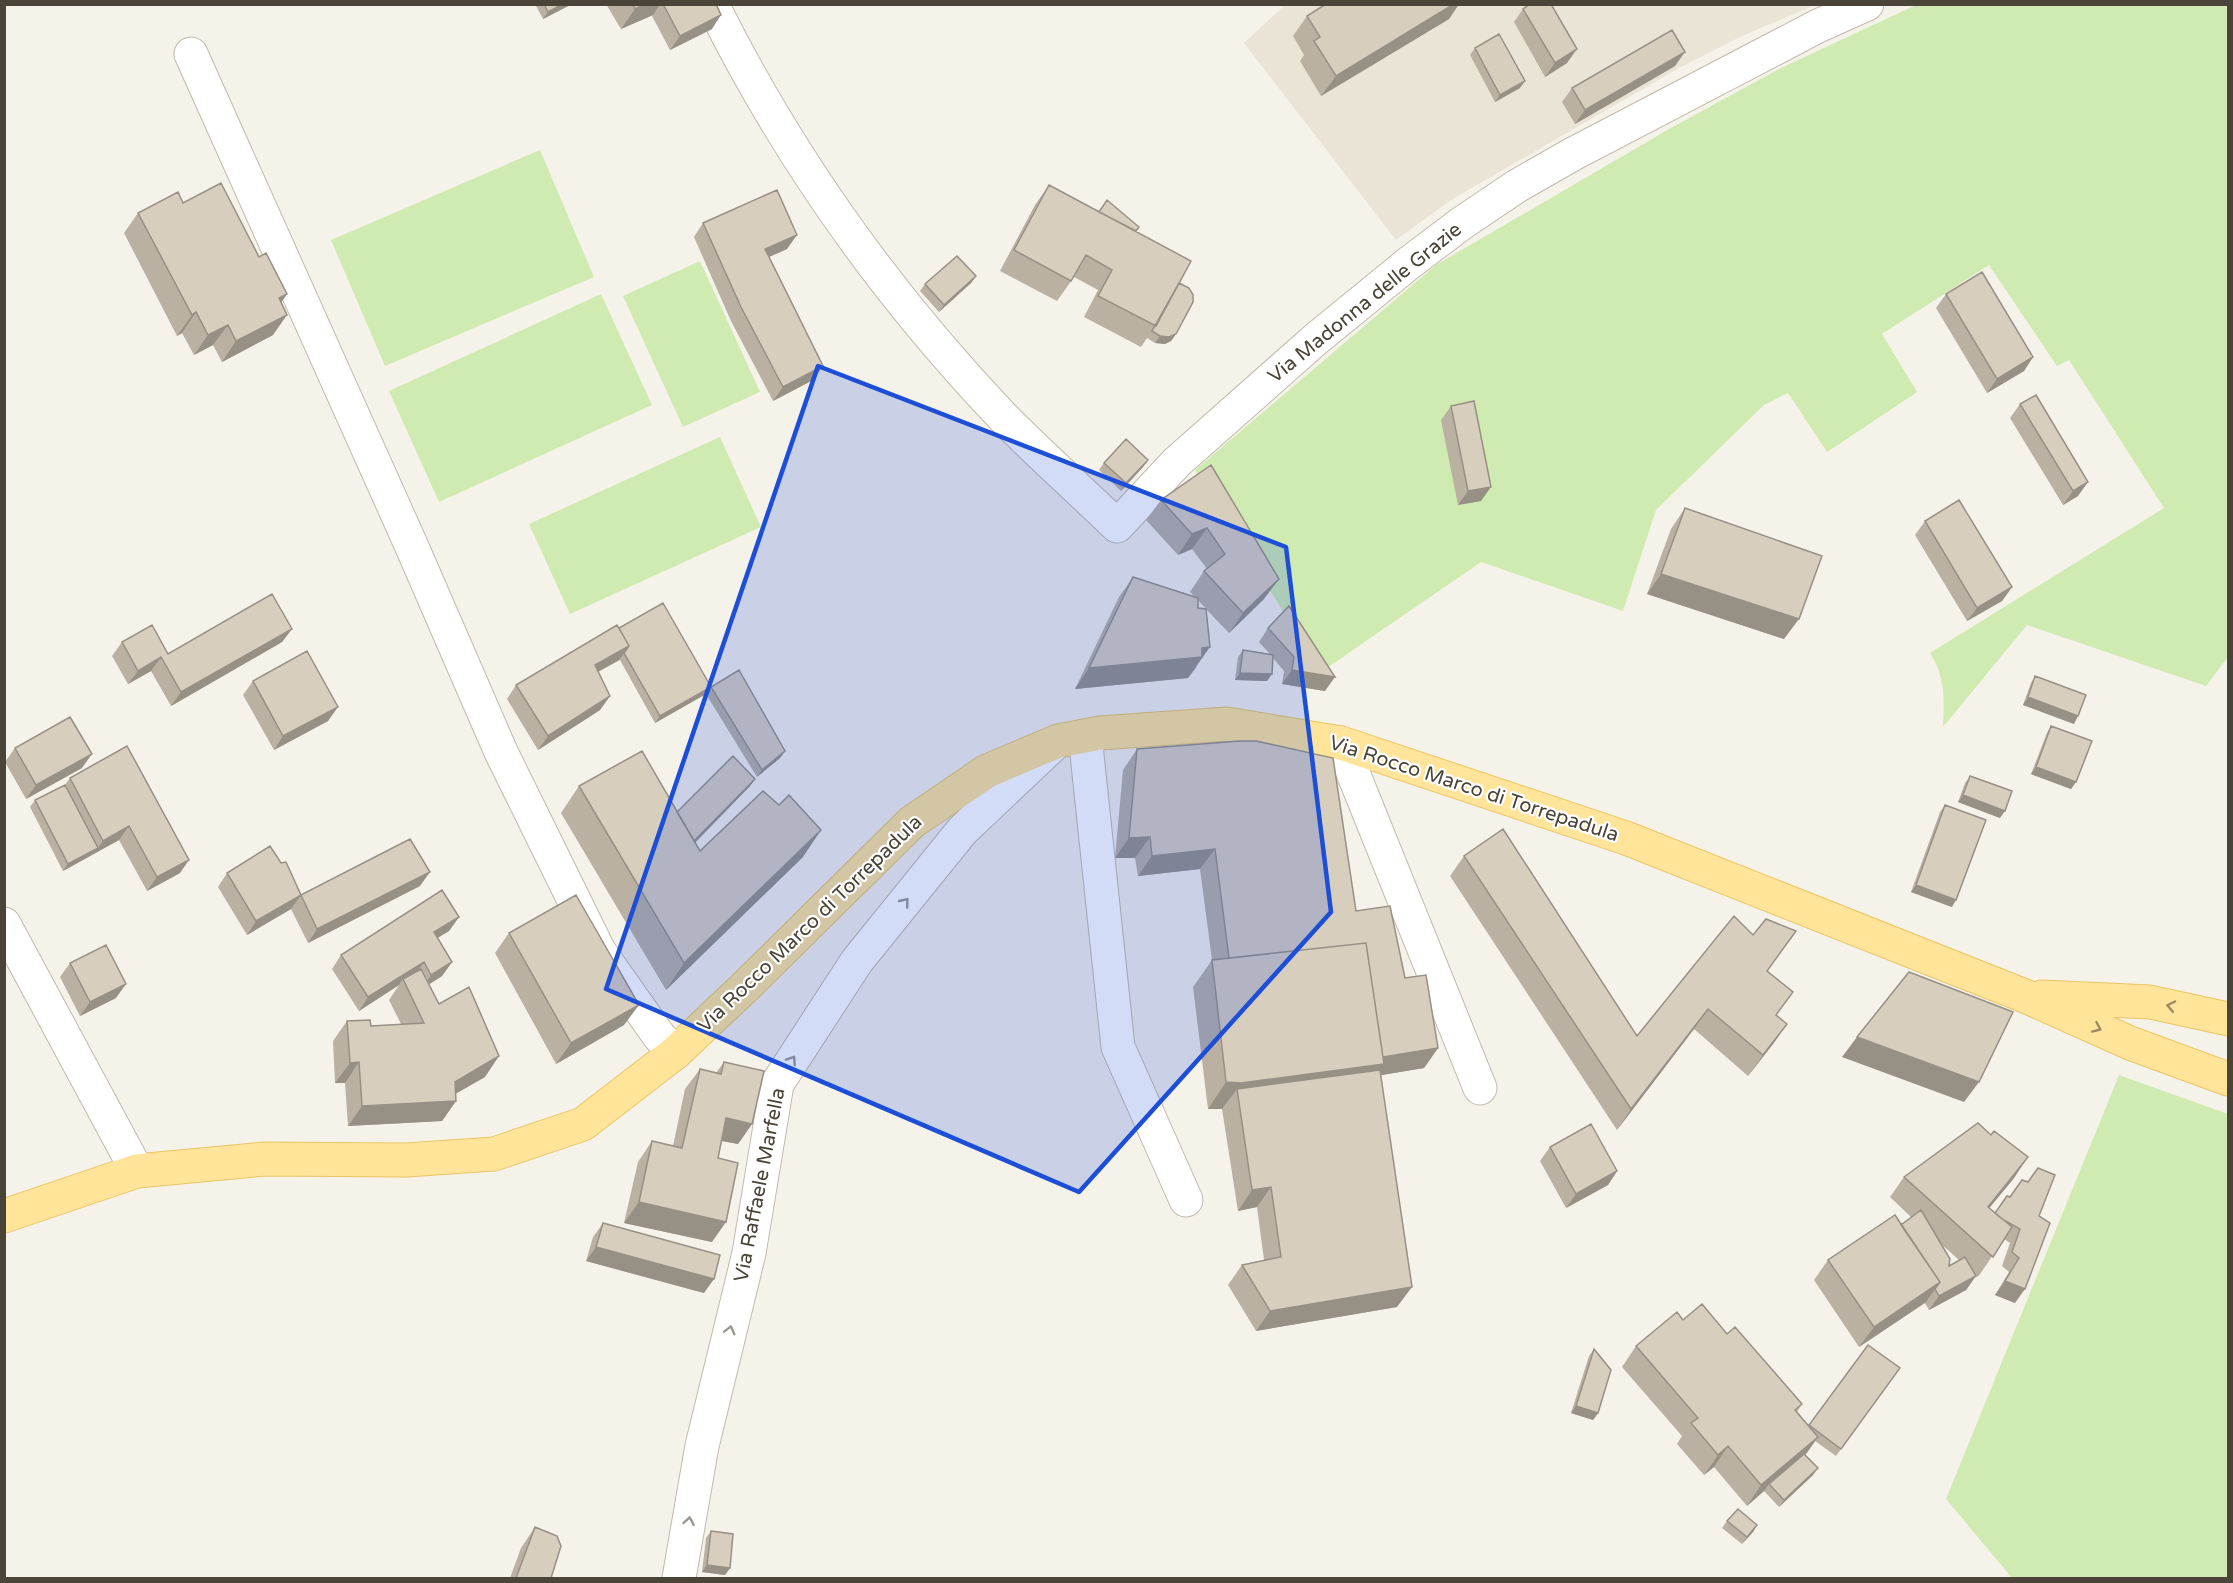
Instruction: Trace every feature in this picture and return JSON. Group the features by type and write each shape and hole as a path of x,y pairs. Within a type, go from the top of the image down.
{"main road":[{"name":"Via Rocco Marco di Torrepadula","path":"4,1216 137,1171 265,1159 406,1160 494,1154 583,1124 675,1053 912,822 987,771 1071,739 1100,733 1227,724 1341,743 1626,838 2025,996 2130,1043 2229,1079"},
{"path":"2025,996 2150,1002 2229,1019"}],"street":[{"name":"Via Madonna delle Grazie","path":"712,4 735,52 815,184 902,302 1002,416 1117,526 1177,462 1316,339 1408,263 1462,224 1517,186 1573,154 1818,26 1867,4"},
{"path":"191,54 412,547 501,752 599,951 659,1036 675,1053"},
{"path":"1071,739 1118,1047 1186,1200"},
{"name":"Via Raffaele Marfella","path":"679,1578 702,1446 749,1253 777,1084 856,961 962,831 1071,739"},
{"path":"1341,743 1480,1088"},
{"path":"4,924 137,1171"}],"highlighted area":[{"path":"818,366 1286,547 1331,912 1079,1192 606,989"}],"shaded area":[{"path":"1285,5 1815,5 1742,36 1679,68 1451,200 1396,240 1244,43"}],"green space":[{"path":"1916,5 2228,5 2228,657 2206,686 2027,625 1943,727 1944,697 1939,671 1930,653 2164,508 2069,360 2057,366 1989,265 1882,334 1917,392 1827,452 1788,393 1764,405 1656,510 1623,611 1481,562 1321,672 1195,470 1436,265 1669,129 1781,68"},
{"path":"540,150 594,277 385,366 331,240"},
{"path":"700,261 760,392 683,427 623,296"},
{"path":"601,294 652,405 439,502 389,391"},
{"path":"720,437 761,527 570,614 529,524"},
{"path":"2119,1075 2228,1114 2228,1578 2012,1578 1946,1499"}],"building":[{"path":"544,4 563,4 548,12"},
{"path":"633,4 645,4 635,9"},
{"path":"663,4 716,4 721,15 680,36"},
{"path":"1326,4 1454,4 1336,76 1314,41 1320,37 1307,16"},
{"path":"1530,4 1551,4 1577,49 1555,63 1523,9"},
{"path":"1672,30 1685,52 1585,110 1572,88"},
{"path":"1499,34 1525,81 1500,95 1475,48"},
{"path":"221,183 259,257 266,253 287,294 279,298 287,315 236,341 228,325 208,335 196,312 192,315 138,213 178,192 183,203"},
{"path":"1049,185 1191,261 1156,326 1098,296 1112,270 1086,255 1071,281 1014,250"},
{"path":"777,190 797,235 765,249 823,366 783,387 741,307 703,223"},
{"path":"1107,200 1139,227 1136,231 1099,212"},
{"path":"957,256 976,276 944,305 925,284"},
{"path":"1982,272 2033,357 1997,379 1946,294"},
{"path":"1179,283 1189,288 1193,295 1193,302 1176,334 1169,337 1160,336 1152,331"},
{"path":"2036,395 2088,482 2073,491 2020,404"},
{"path":"1474,401 1491,487 1468,491 1451,406"},
{"path":"1126,439 1148,460 1126,483 1104,463"},
{"path":"1211,465 1279,579 1243,613 1204,571 1225,554 1207,528 1192,534 1161,500"},
{"path":"1959,500 2012,587 1977,608 1925,521"},
{"path":"1685,508 1822,556 1799,619 1661,574"},
{"path":"1133,577 1198,598 1198,608 1206,609 1210,647 1202,648 1202,657 1089,668"},
{"path":"272,594 292,629 181,692 161,657 138,671 122,642 152,625 168,654"},
{"path":"663,603 711,687 660,716 624,653 629,646 619,628"},
{"path":"1289,606 1335,677 1292,670 1294,657 1268,628"},
{"path":"617,625 629,646 595,665 610,696 548,736 516,685"},
{"path":"1243,650 1273,655 1272,674 1240,673"},
{"path":"307,651 338,707 283,736 253,681"},
{"path":"739,670 785,751 762,770 711,687"},
{"path":"2035,676 2086,695 2078,716 2028,697"},
{"path":"70,717 92,754 36,785 15,748"},
{"path":"2051,726 2092,741 2076,782 2036,767"},
{"path":"1256,741 1333,758 1356,911 1390,906 1405,978 1426,975 1438,1048 1383,1057 1366,943 1229,958 1215,849 1152,856 1150,837 1129,838 1137,749"},
{"path":"127,746 189,860 157,877 129,826 103,841 70,778"},
{"path":"642,751 700,851 763,791 779,805 789,795 821,830 684,963 579,786"},
{"path":"733,756 755,779 694,841 677,812"},
{"path":"1970,776 2012,791 2005,811 1963,795"},
{"path":"65,785 98,848 68,864 35,800"},
{"path":"1945,805 1986,820 1956,900 1916,885"},
{"path":"1503,829 1637,1036 1734,916 1753,935 1766,919 1796,931 1767,971 1793,992 1776,1015 1787,1024 1763,1055 1708,1009 1631,1109 1464,856"},
{"path":"410,839 430,872 317,929 301,895"},
{"path":"270,846 281,863 286,862 301,895 256,921 227,873"},
{"path":"442,890 459,917 434,932 452,962 431,975 424,962 368,997 341,955"},
{"path":"576,895 639,1005 571,1043 509,933"},
{"path":"1366,943 1384,1064 1241,1083 1226,1082 1212,960"},
{"path":"106,945 126,984 90,1002 70,963"},
{"path":"421,969 439,1004 469,987 499,1056 455,1082 456,1101 362,1106 359,1062 350,1063 347,1021 370,1020 371,1026 424,1023 403,979"},
{"path":"1909,972 2013,1012 1979,1082 1857,1037"},
{"path":"724,1062 764,1071 752,1124 726,1118 718,1158 738,1163 726,1222 639,1202 652,1141 682,1148 700,1069 721,1074"},
{"path":"1380,1070 1412,1287 1270,1311 1242,1265 1281,1257 1271,1187 1252,1190 1237,1089"},
{"path":"1978,1123 1991,1135 1994,1131 2028,1157 1988,1207 2012,1227 1993,1257 1904,1177"},
{"path":"1591,1124 1617,1171 1576,1194 1550,1147"},
{"path":"2038,1168 2055,1175 2039,1216 2050,1223 2025,1289 2005,1281 2019,1258 2012,1252 2020,1229 1995,1213 2022,1180 2028,1182"},
{"path":"1921,1210 1950,1259 1949,1266 1965,1257 1976,1276 1939,1296 1935,1289 1940,1282 1901,1225"},
{"path":"1895,1215 1940,1282 1874,1327 1828,1260"},
{"path":"603,1223 720,1255 714,1279 596,1247"},
{"path":"1702,1304 1727,1334 1735,1327 1802,1404 1795,1410 1818,1437 1761,1485 1728,1446 1718,1455 1691,1423 1698,1418 1636,1346 1677,1312 1683,1320"},
{"path":"1868,1345 1900,1368 1841,1449 1809,1425"},
{"path":"1594,1349 1611,1370 1598,1413 1576,1406"},
{"path":"1804,1454 1818,1468 1784,1500 1769,1484"},
{"path":"1738,1509 1757,1525 1747,1537 1727,1521"},
{"path":"535,1527 557,1536 561,1546 551,1578 516,1578"},
{"path":"711,1531 733,1534 730,1568 707,1565"}]}
